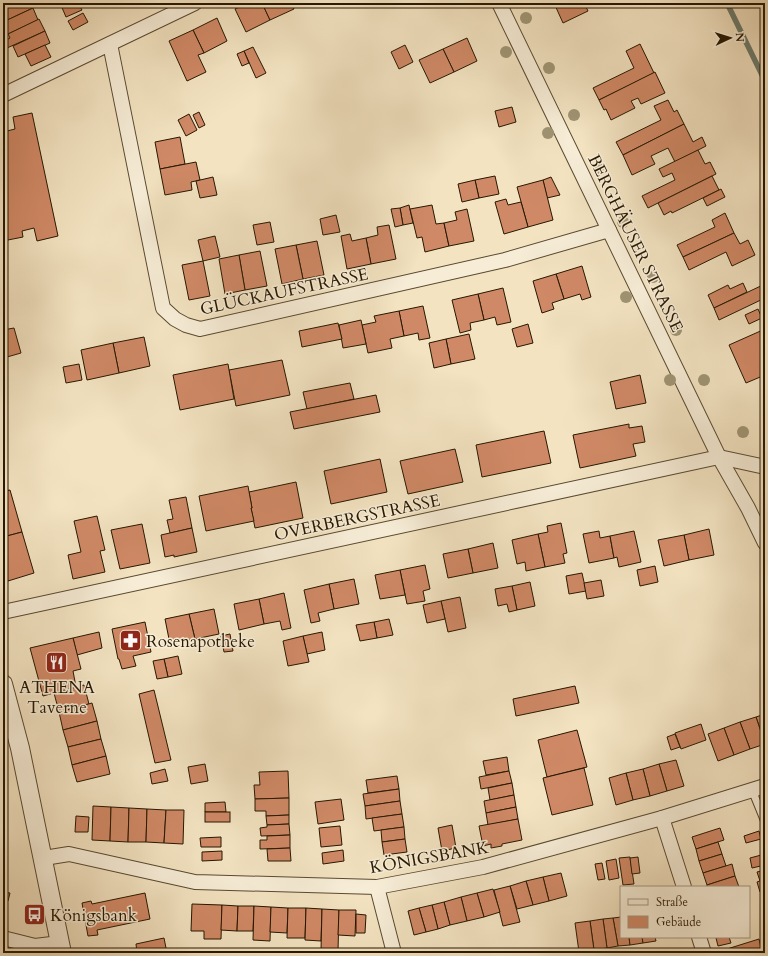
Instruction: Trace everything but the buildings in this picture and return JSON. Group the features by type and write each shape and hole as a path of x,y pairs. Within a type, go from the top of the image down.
{"street":[{"path":"5,90 110,44 195,3"},
{"name":"BERGHÄUSER STRASSE","path":"499,3 719,457 748,508 765,543"},
{"name":"GLÜCKAUFSTRASSE","path":"110,44 164,308 175,319 186,324 200,329 505,260 609,230"},
{"path":"719,457 765,467"},
{"name":"OVERBERGSTRASSE","path":"3,612 719,457"},
{"path":"3,938 35,946 61,948 44,858 20,748 4,688"},
{"name":"KÖNIGSBANK","path":"44,858 69,854 195,882 377,887 483,867 662,818 758,788"},
{"path":"662,818 684,886"},
{"path":"377,887 394,953"},
{"path":"699,938 704,953"}],"lane":[{"path":"758,788 765,822"}],"waterway":[{"path":"727,3 765,81"}],"place":[{"name":"Rosenapotheke","path":"131,641"},
{"name":"ATHENA Taverne","path":"57,663"},
{"name":"Königsbank","path":"34,915"}]}
